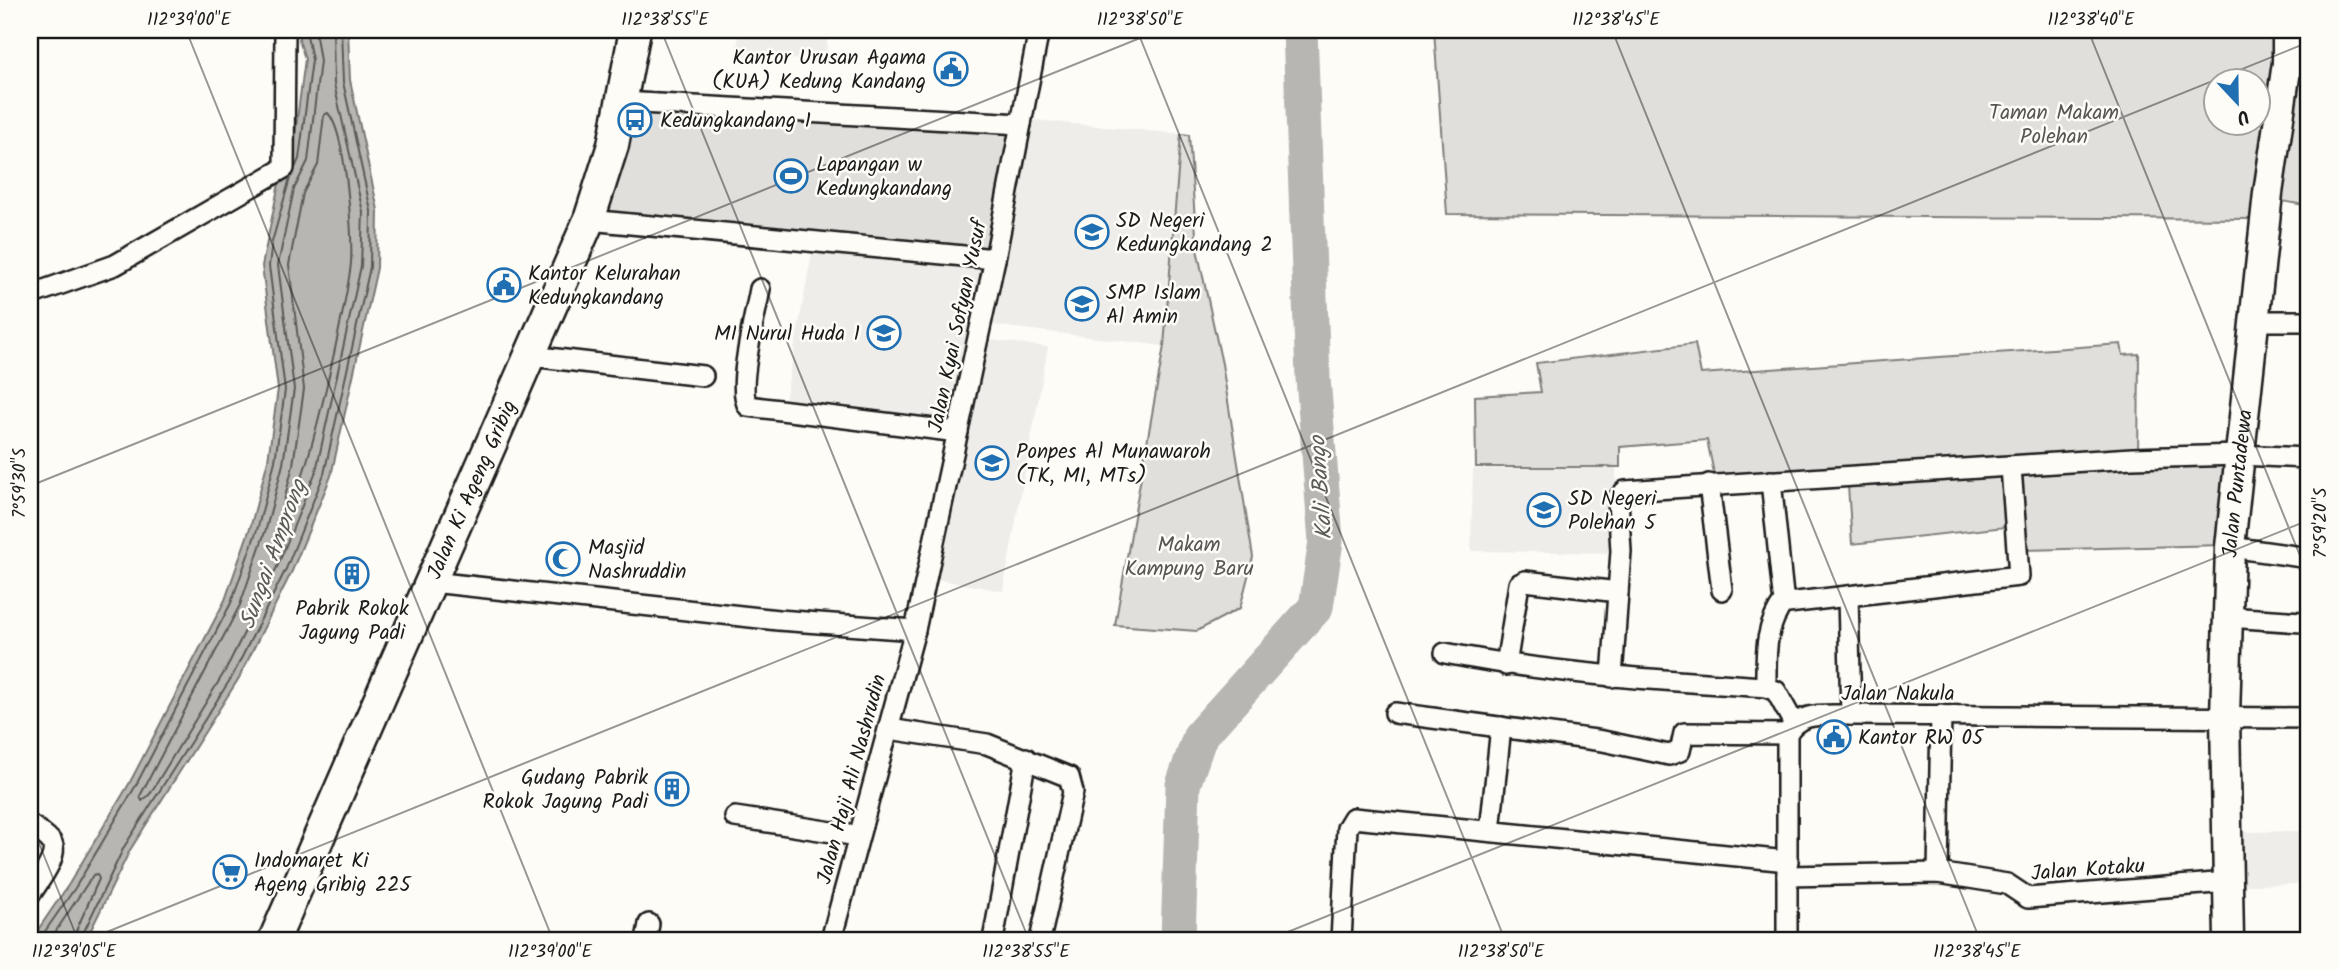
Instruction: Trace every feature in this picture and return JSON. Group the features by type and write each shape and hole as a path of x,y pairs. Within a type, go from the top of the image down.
{"main road":[{"name":"Jalan Ki Ageng Gribig","path":"274,940 589,220 622,102 635,30"}],"street":[{"path":"30,295 115,265 284,168 285,30"},
{"name":"Jalan Kyai Sofyan Yusuf","path":"915,630 995,258 1039,30"},
{"name":"Jalan Puntadewa","path":"2229,940 2225,716 2230,547 2267,192 2287,63 2287,30"},
{"path":"622,102 1021,124"},
{"path":"589,220 995,258"},
{"path":"760,289 745,377 744,398 748,406 958,432"},
{"path":"2253,321 2309,321"},
{"path":"531,356 703,376"},
{"path":"1612,677 1618,592 1620,494 1625,491 2132,458 2239,455 2309,458"},
{"path":"1785,600 1788,603 2019,576 2011,467"},
{"path":"1766,687 1765,642 1769,626 1785,600 1772,481"},
{"path":"1709,484 1722,590"},
{"path":"2230,547 2309,558"},
{"path":"1506,665 1519,583 1525,581 1618,592"},
{"path":"432,582 778,620 915,630"},
{"path":"1848,596 1851,715"},
{"path":"2227,617 2301,622"},
{"name":"Jalan Haji Ali Nashrudin","path":"831,940 915,630"},
{"path":"1445,653 1506,665 1612,677 1766,687 1776,691 1790,728 1787,940"},
{"path":"1395,712 1501,727 1490,831"},
{"name":"Jalan Nakula","path":"1501,727 1603,741 1669,755 1680,751 1685,733 1790,728 1800,718 1851,715 2309,718"},
{"path":"1938,873 1941,715"},
{"path":"890,729 987,744 1069,777 1073,792 1040,940"},
{"path":"993,940 1026,758"},
{"path":"735,817 858,836"},
{"name":"Jalan Kotaku","path":"1341,940 1347,828 1353,818 1490,831 1787,869 1938,873 2007,884 2028,898 2228,882"},
{"path":"30,825 50,840 54,848 52,857 30,895"}],"shaded area":[{"path":"739,30 828,30 826,61 736,57"},
{"path":"918,30 1032,30 1016,41"},
{"name":"SD Negeri Kedungkandang 2","path":"1033,120 1181,134 1164,346 992,325"},
{"name":"MI Nurul Huda 1","path":"813,247 984,261 952,424 784,406"},
{"name":"Ponpes Al Munawaroh (TK, MI, MTs)","path":"982,339 1048,347 1003,591 935,579"},
{"name":"SD Negeri Polehan 5","path":"1616,467 1617,553 1471,551 1473,469"},
{"path":"2309,831 2309,884 2240,885 2238,832"}],"green space":[{"name":"Taman Makam Polehan","path":"1434,30 2275,30 2272,80 2272,66 2202,66 2202,136 2264,136 2252,219 1447,214"},
{"path":"2300,30 2309,30 2309,206 2282,201"},
{"path":"637,111 1009,134 986,249 607,213"},
{"name":"Makam Kampung Baru","path":"1181,134 1189,135 1197,249 1222,364 1253,557 1240,608 1197,631 1115,625 1164,346"},
{"path":"1695,344 1701,374 2121,344 2123,355 2139,354 2138,462 2230,459 2223,545 2019,550 2014,526 1852,544 1847,471 1715,478 1707,440 1620,447 1620,467 1476,467 1475,396 1541,392 1536,363"}],"water":[{"name":"Sungai Amprong","path":"300,30 348,30 350,80 378,210 377,268 331,476 292,571 239,678 130,850 86,940 31,940 69,884 129,784 225,600 251,525 268,460 278,389 262,266 279,183 292,158 305,59 299,40"}],"waterway":[{"name":"Kali Bango","path":"1178,940 1183,785 1200,736 1316,607 1326,541 1313,378 1300,30"}],"place":[{"name":"Kantor Urusan Agama (KUA) Kedung Kandang","path":"951,69"},
{"name":"Kedungkandang 1","path":"635,120"},
{"name":"Lapangan w Kedungkandang","path":"791,176"},
{"name":"SD Negeri Kedungkandang 2","path":"1092,232"},
{"name":"Kantor Kelurahan Kedungkandang","path":"504,285"},
{"name":"SMP Islam Al Amin","path":"1082,304"},
{"name":"MI Nurul Huda 1","path":"884,333"},
{"name":"Ponpes Al Munawaroh (TK, MI, MTs)","path":"992,463"},
{"name":"SD Negeri Polehan 5","path":"1544,510"},
{"name":"Masjid Nashruddin","path":"563,559"},
{"name":"Pabrik Rokok Jagung Padi","path":"352,574"},
{"name":"Kantor RW 05","path":"1834,737"},
{"name":"Gudang Pabrik Rokok Jagung Padi","path":"672,789"},
{"name":"Indomaret Ki Ageng Gribig 225","path":"230,872"}]}
